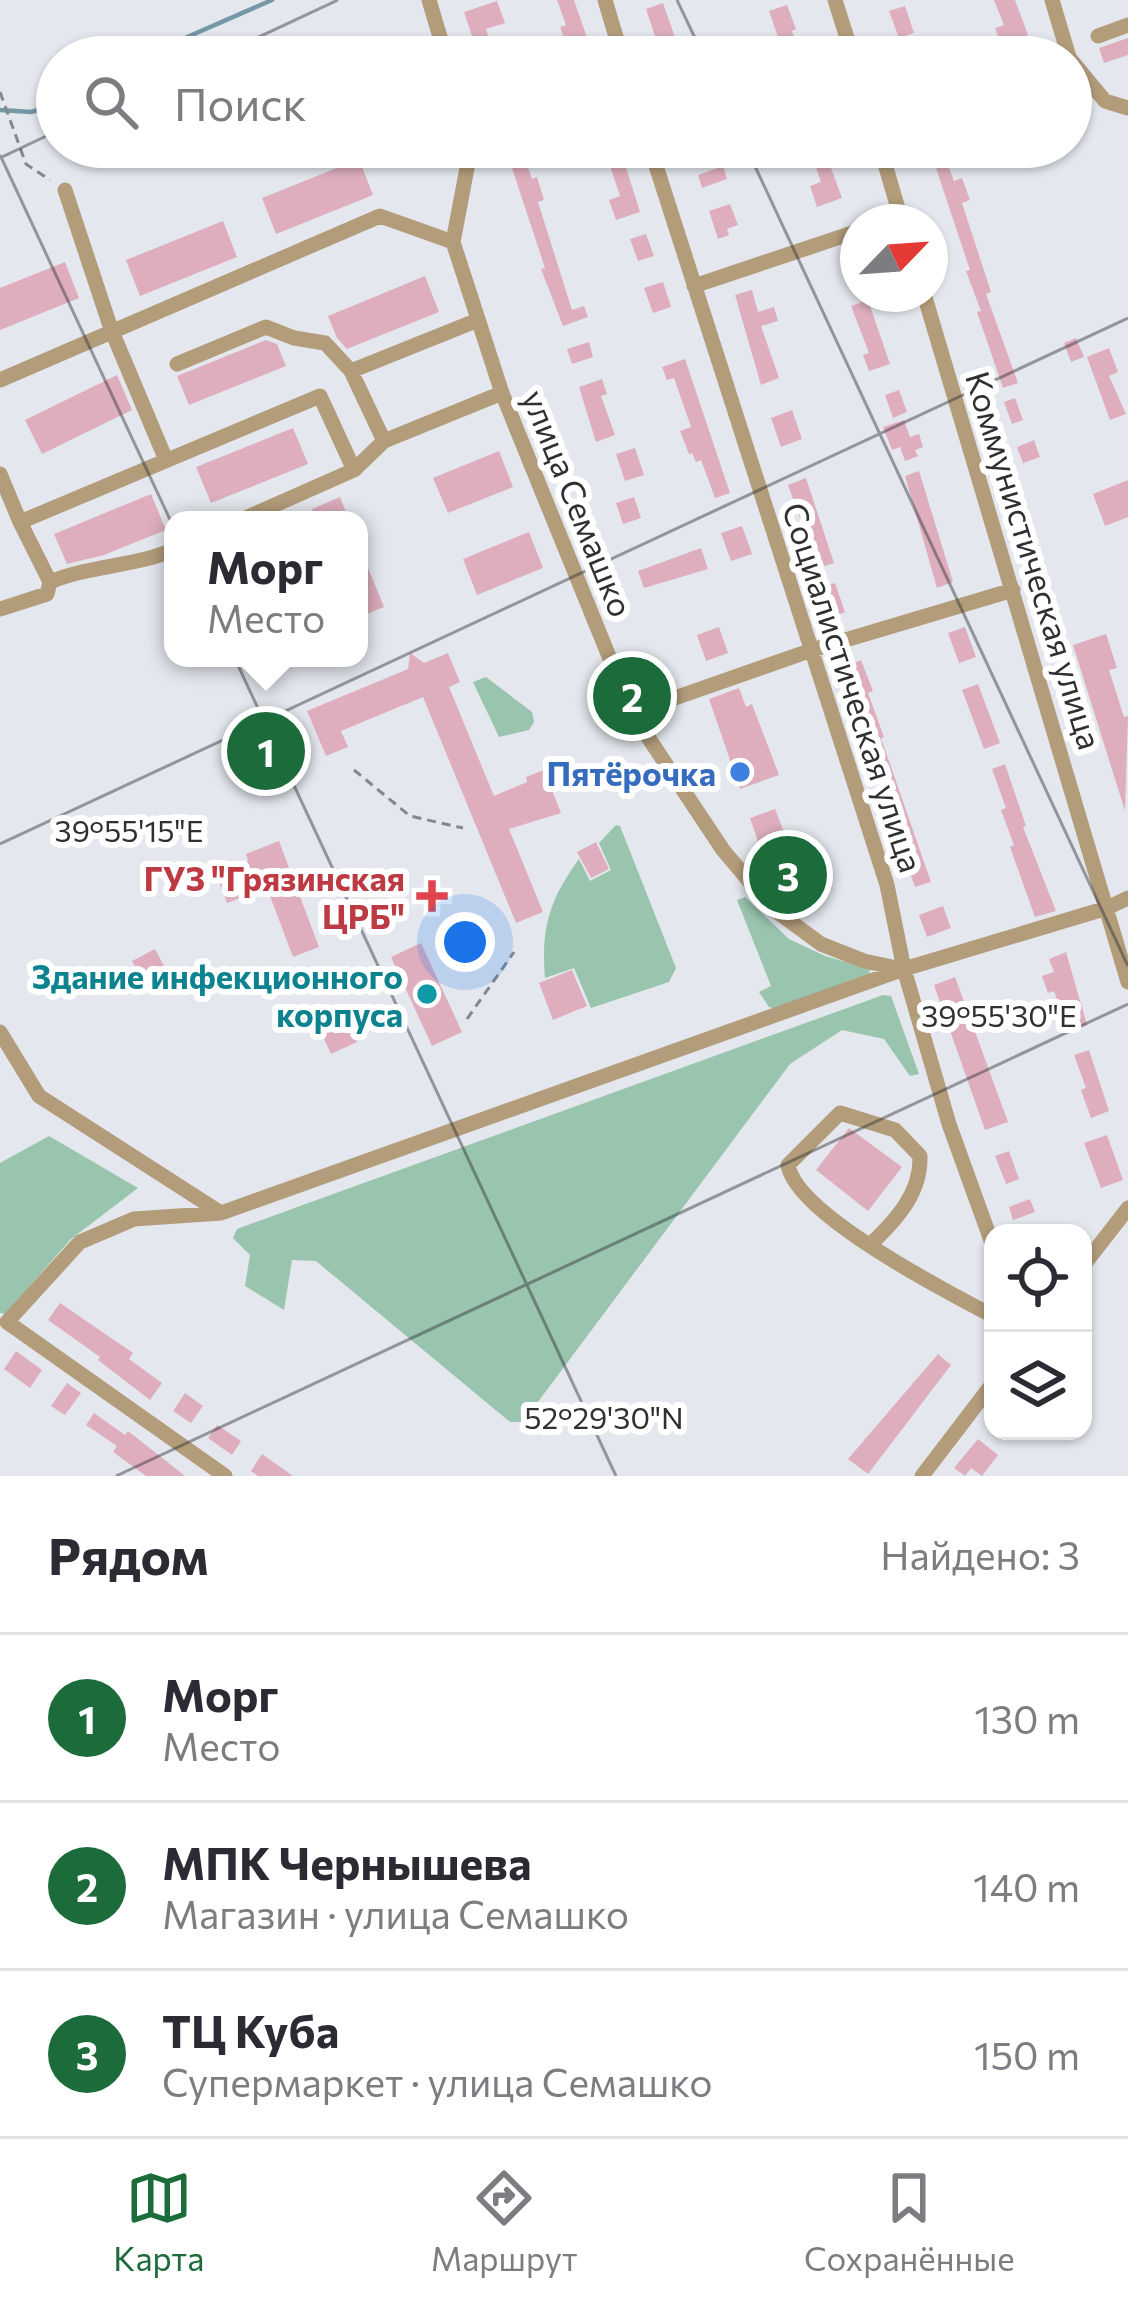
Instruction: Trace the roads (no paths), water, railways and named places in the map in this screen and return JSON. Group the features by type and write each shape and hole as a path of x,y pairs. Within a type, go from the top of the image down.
{"street":[{"path":"429,0 440,36"},
{"path":"605,0 616,36"},
{"path":"836,0 847,36"},
{"path":"1052,0 1063,36"},
{"path":"1098,36 1128,25"},
{"path":"1092,85 1105,101 1128,108"},
{"name":"улица Семашко","path":"467,168 454,242 502,393 632,713 723,850 772,908 821,944 864,961 904,969"},
{"name":"Социалистическая улица","path":"657,168 887,885 904,969 949,1124 985,1224"},
{"path":"885,168 892,204"},
{"path":"65,190 111,329 166,460"},
{"path":"0,380 380,215 454,242"},
{"path":"694,286 840,237"},
{"name":"Коммунистическая улица","path":"929,312 1128,982"},
{"path":"351,371 478,320"},
{"path":"177,364 266,327 325,344 351,371 384,441"},
{"path":"261,511 354,470 384,441 502,393"},
{"path":"20,522 320,396 354,470"},
{"path":"0,474 50,581 47,594 0,609"},
{"path":"50,581 82,569 146,562 164,554"},
{"path":"632,713 812,650 1012,590"},
{"path":"225,1476 4,1323 80,1242 134,1219 221,1213 904,969 1128,898"},
{"path":"0,1032 39,1096 221,1213"},
{"path":"871,1244 890,1226 920,1182 920,1156 895,1130 840,1113 788,1165 790,1180 832,1220 871,1244 984,1311"},
{"path":"1092,1254 1128,1208"},
{"path":"922,1476 984,1395"}],"waterway":[{"path":"190,36 272,0"},
{"path":"0,110 36,110"}],"place":[{"name":"МПК Чернышева","path":"632,696"},
{"name":"Морг","path":"266,751"},
{"name":"Пятёрочка","path":"740,772"},
{"name":"ТЦ Куба","path":"788,875"},
{"name":"ГУЗ \"Грязинская ЦРБ\"","path":"432,896"},
{"name":"Здание инфекционного корпуса","path":"427,994"}]}
